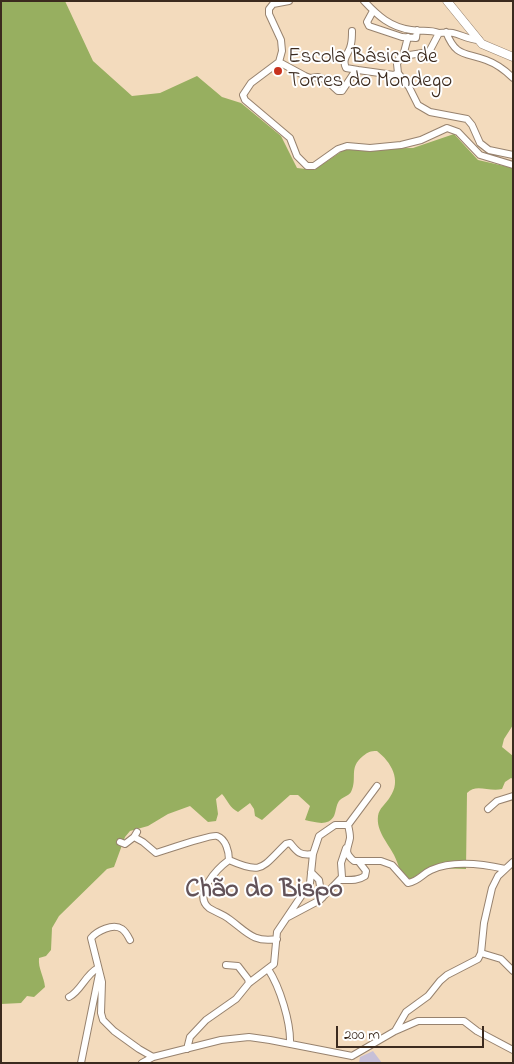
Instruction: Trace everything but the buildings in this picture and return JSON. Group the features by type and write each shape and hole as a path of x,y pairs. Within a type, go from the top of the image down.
{"main road":[{"path":"447,1 479,40 490,48 513,57"}],"street":[{"path":"289,1 274,4 269,9 269,14 281,40 282,51 279,62 251,83 243,95 245,100 290,138 297,156 307,166 314,166 338,149 347,146 370,148 401,145 421,140 446,128 458,132 480,155 513,165"},
{"path":"364,1 373,11 394,26 442,33 454,32 472,40 479,40"},
{"path":"373,11 367,21 367,26 402,37 416,38 417,30"},
{"path":"352,30 351,44 344,63 346,68 394,75 398,73"},
{"path":"442,33 428,52 403,56 399,59 397,64 398,73 409,87 418,105 430,112 466,119 472,125 480,143 489,150 513,155"},
{"path":"442,33 460,52 501,67 513,78"},
{"path":"403,56 408,37"},
{"path":"279,62 310,78 318,77 326,80 338,91 342,91 358,70"},
{"path":"288,917 322,898 340,880 343,875 341,868 342,857 350,840 348,825 377,786"},
{"path":"488,809 497,800 513,796"},
{"path":"187,1049 190,1037 206,1020 236,999 249,983 274,964 277,932 310,883 313,854 319,836 335,825 348,825"},
{"path":"120,842 125,844 135,834 156,853 208,836 218,836 226,847 229,860"},
{"path":"229,860 251,869 262,867 286,844 290,843 303,856 313,854"},
{"path":"347,846 347,853 354,861 381,861 392,865 408,883 416,882 429,871 440,866 476,863 505,869"},
{"path":"229,860 218,869 208,883 204,898 206,904 210,909 218,912 252,936 265,941 277,939"},
{"path":"340,880 352,880 365,876 366,871 359,862"},
{"path":"395,1031 406,1012 428,996 440,981 447,975 478,959 482,953 484,924 492,888 498,876 513,862"},
{"path":"311,872 319,880 322,898"},
{"path":"130,940 123,930 116,926 101,930 91,938 102,982 101,1012 103,1020 114,1031 139,1050 153,1057"},
{"path":"482,953 501,959 513,971"},
{"path":"226,965 238,966 249,983"},
{"path":"268,969 282,1000 290,1044"},
{"path":"68,997 75,994 94,970 99,971"},
{"path":"81,1063 99,971"},
{"path":"142,1063 153,1057 221,1040 249,1037 290,1044 353,1059 395,1031 418,1021 464,1021 477,1031 513,1050"}],"shaded area":[{"path":"373,1051 382,1063 359,1063 360,1057"}],"green space":[{"path":"1,1 65,1 93,61 132,96 160,93 197,76 222,97 241,103 281,136 297,168 314,170 345,149 413,148 454,134 478,160 513,168 513,725 504,739 502,747 513,756 513,779 511,778 505,782 502,789 478,788 467,793 466,869 428,868 409,879 406,879 401,872 379,827 379,813 393,791 395,778 387,760 377,751 368,753 358,760 354,769 354,782 351,792 339,801 334,816 325,823 305,820 310,806 298,795 290,795 262,820 255,816 254,809 250,803 238,812 222,794 216,799 218,814 216,821 208,822 190,806 168,814 148,826 130,831 125,837 114,867 107,869 59,916 52,928 51,950 46,956 39,958 39,966 45,987 34,997 27,996 21,1003 1,1004"}],"place":[{"name":"Escola Básica de Torres do Mondego","path":"278,71"}],"district":[{"name":"Chão do Bispo","path":"264,892"}]}
